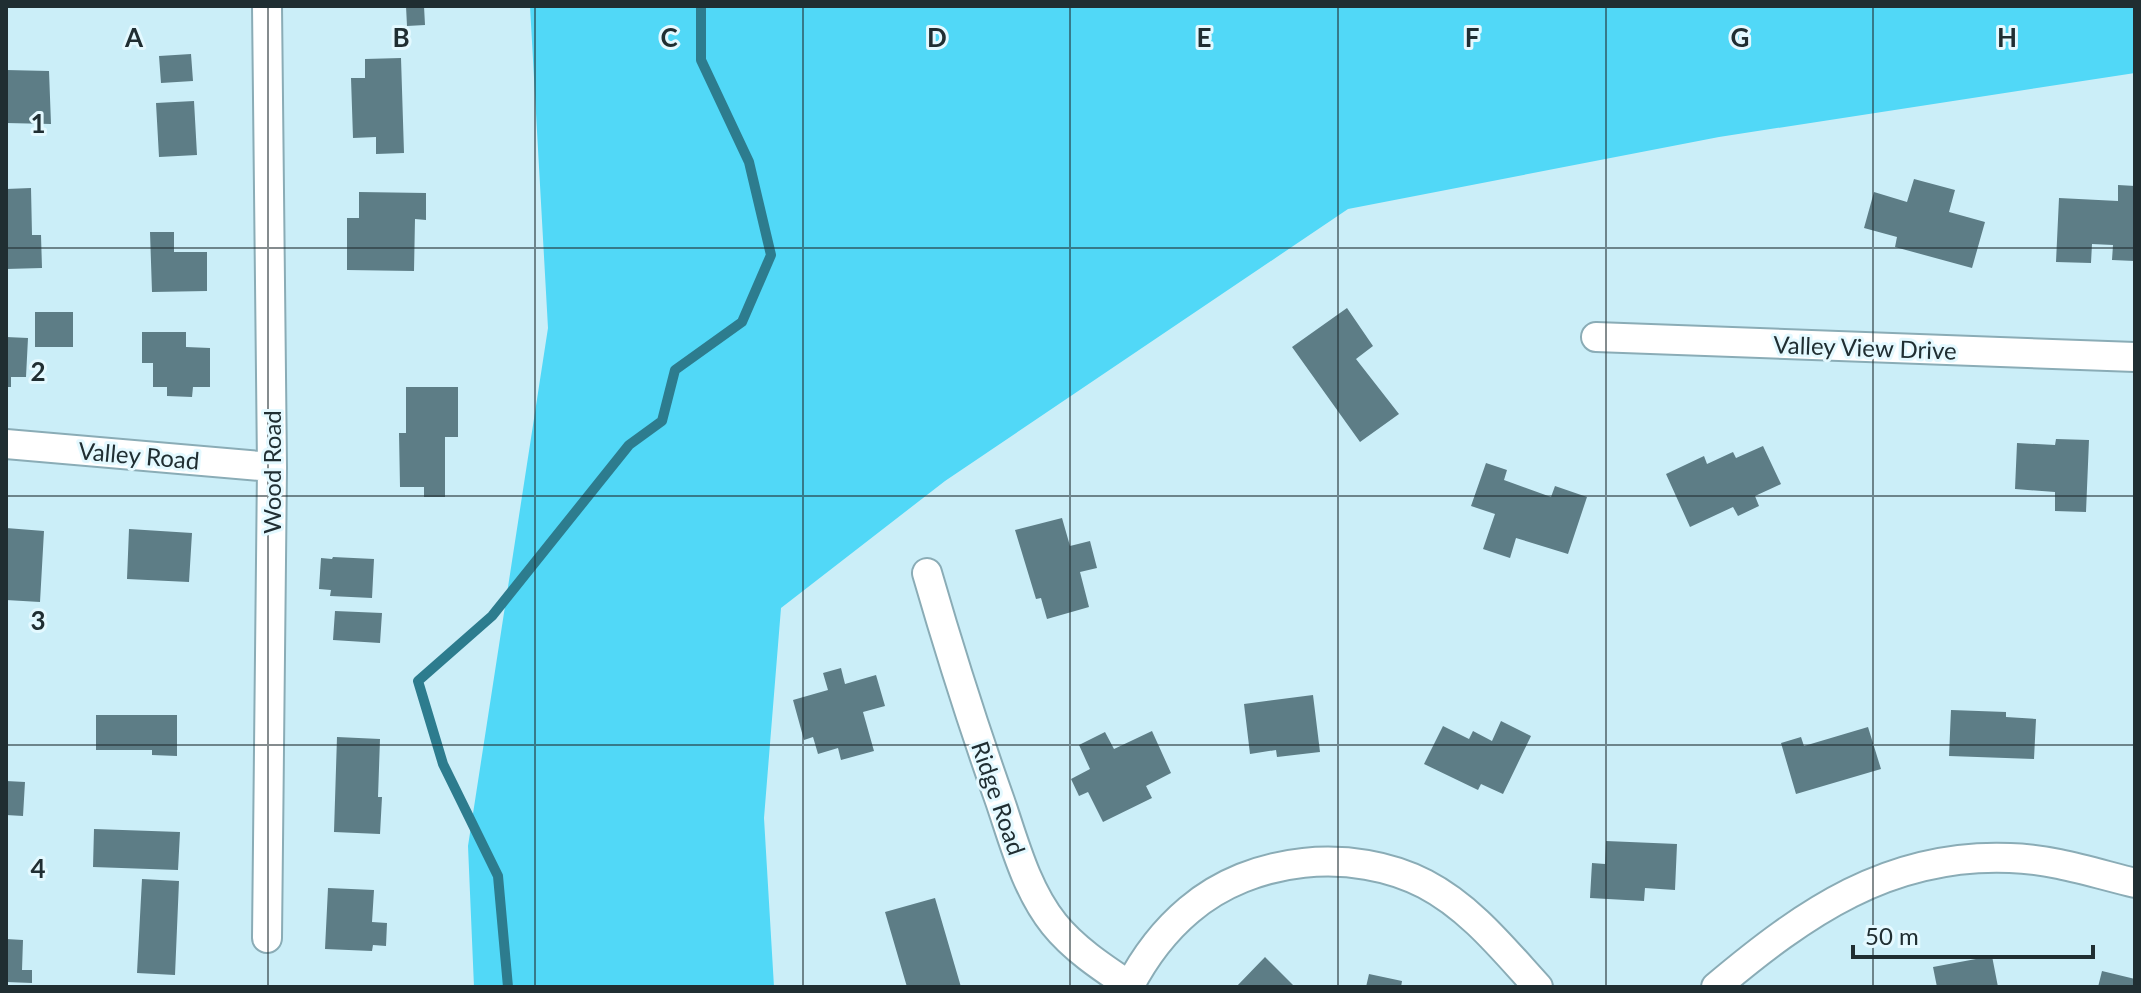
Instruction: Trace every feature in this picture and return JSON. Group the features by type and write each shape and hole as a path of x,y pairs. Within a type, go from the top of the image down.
{"street":[{"name":"Wood Road","path":"267,6 272,467 267,938"},
{"name":"Valley View Drive","path":"1596,337 2135,357"},
{"name":"Valley Road","path":"6,444 272,467"},
{"name":"Ridge Road","path":"927,573 967,706 1022,865 1041,904 1055,925 1096,964 1130,986"},
{"path":"1716,987 1815,911 1872,882 1910,869 1955,861 2010,858 2068,866 2135,883"},
{"path":"1130,986 1168,930 1203,900 1228,884 1267,870 1323,861 1372,865 1426,885 1457,904 1538,987"}],"shaded area":[{"path":"530,6 2135,6 2135,73 1719,137 1348,209 945,481 781,608 764,818 774,987 474,987 468,846 548,328"}],"building":[{"path":"406,6 424,6 425,25 407,26"},
{"path":"191,54 193,81 161,83 159,56"},
{"path":"401,58 404,153 376,154 376,137 353,138 351,78 365,78 365,59"},
{"path":"6,70 49,71 51,124 6,123"},
{"path":"194,101 197,155 159,157 156,103"},
{"path":"1914,179 1955,190 1949,212 1985,222 1972,268 1895,247 1897,237 1864,228 1874,192 1907,202"},
{"path":"2118,185 2135,186 2135,261 2112,260 2113,245 2092,244 2091,263 2056,262 2059,198 2118,201"},
{"path":"31,188 32,235 41,235 42,268 6,269 6,189"},
{"path":"359,192 426,193 426,220 415,219 414,271 347,270 347,218 359,218"},
{"path":"150,232 174,232 174,252 207,252 207,291 152,292"},
{"path":"1347,308 1373,346 1356,359 1399,414 1360,442 1292,347"},
{"path":"35,312 73,312 73,347 35,347"},
{"path":"142,332 186,332 186,347 210,348 210,387 193,387 192,397 167,396 167,387 153,387 153,363 142,363"},
{"path":"6,337 28,338 26,377 11,377 11,387 6,387"},
{"path":"406,387 458,387 458,437 445,437 445,497 424,497 424,487 400,487 399,433 406,433"},
{"path":"2056,439 2089,440 2086,512 2055,511 2055,492 2015,489 2017,443 2055,445"},
{"path":"1763,446 1781,484 1755,496 1759,506 1738,516 1733,507 1690,527 1666,474 1704,456 1707,464 1733,452 1736,458"},
{"path":"1486,463 1507,470 1504,480 1551,497 1555,486 1587,497 1568,554 1516,538 1510,558 1483,549 1495,514 1471,506"},
{"path":"1062,518 1070,546 1090,541 1097,568 1080,572 1089,607 1047,619 1041,598 1036,599 1015,530"},
{"path":"6,528 44,531 40,602 6,600"},
{"path":"129,529 192,533 189,582 127,579"},
{"path":"321,558 374,559 372,598 330,596 331,590 319,589"},
{"path":"335,611 382,613 380,643 333,640"},
{"path":"841,668 845,684 876,675 885,706 863,712 874,751 841,760 838,748 818,754 813,737 804,740 793,700 828,690 823,673"},
{"path":"1313,695 1320,752 1277,757 1276,750 1250,754 1244,704"},
{"path":"1951,710 2006,712 2006,717 2036,719 2034,759 1949,756"},
{"path":"96,715 177,715 177,756 152,755 152,750 96,750"},
{"path":"1501,721 1531,736 1503,794 1481,784 1478,790 1424,764 1443,726 1469,739 1473,731 1492,741"},
{"path":"1868,727 1881,769 1796,794 1781,743 1801,737 1804,746"},
{"path":"1152,731 1171,773 1146,786 1152,798 1103,822 1088,792 1079,796 1071,779 1090,769 1079,745 1105,732 1114,749"},
{"path":"337,737 380,739 380,834 334,832"},
{"path":"6,781 25,782 23,816 6,815"},
{"path":"94,829 180,832 178,870 93,867"},
{"path":"1606,841 1677,844 1675,890 1645,888 1644,901 1590,898 1592,863 1605,864"},
{"path":"142,879 179,881 175,975 137,973"},
{"path":"328,888 374,890 372,922 387,923 386,946 373,945 372,951 325,949"},
{"path":"935,898 961,987 907,987 885,912"},
{"path":"6,939 23,940 22,970 32,970 32,983 6,982"},
{"path":"1992,956 1998,987 1937,987 1933,967"},
{"path":"1265,957 1295,987 1236,987"},
{"path":"2102,971 2135,979 2135,987 2098,987"},
{"path":"1369,974 1402,981 1401,987 1366,987"}],"waterway":[{"path":"508,987 498,876 443,764 418,681 492,616 629,445 662,421 675,370 742,322 771,255 749,162 701,60 701,6"}]}
